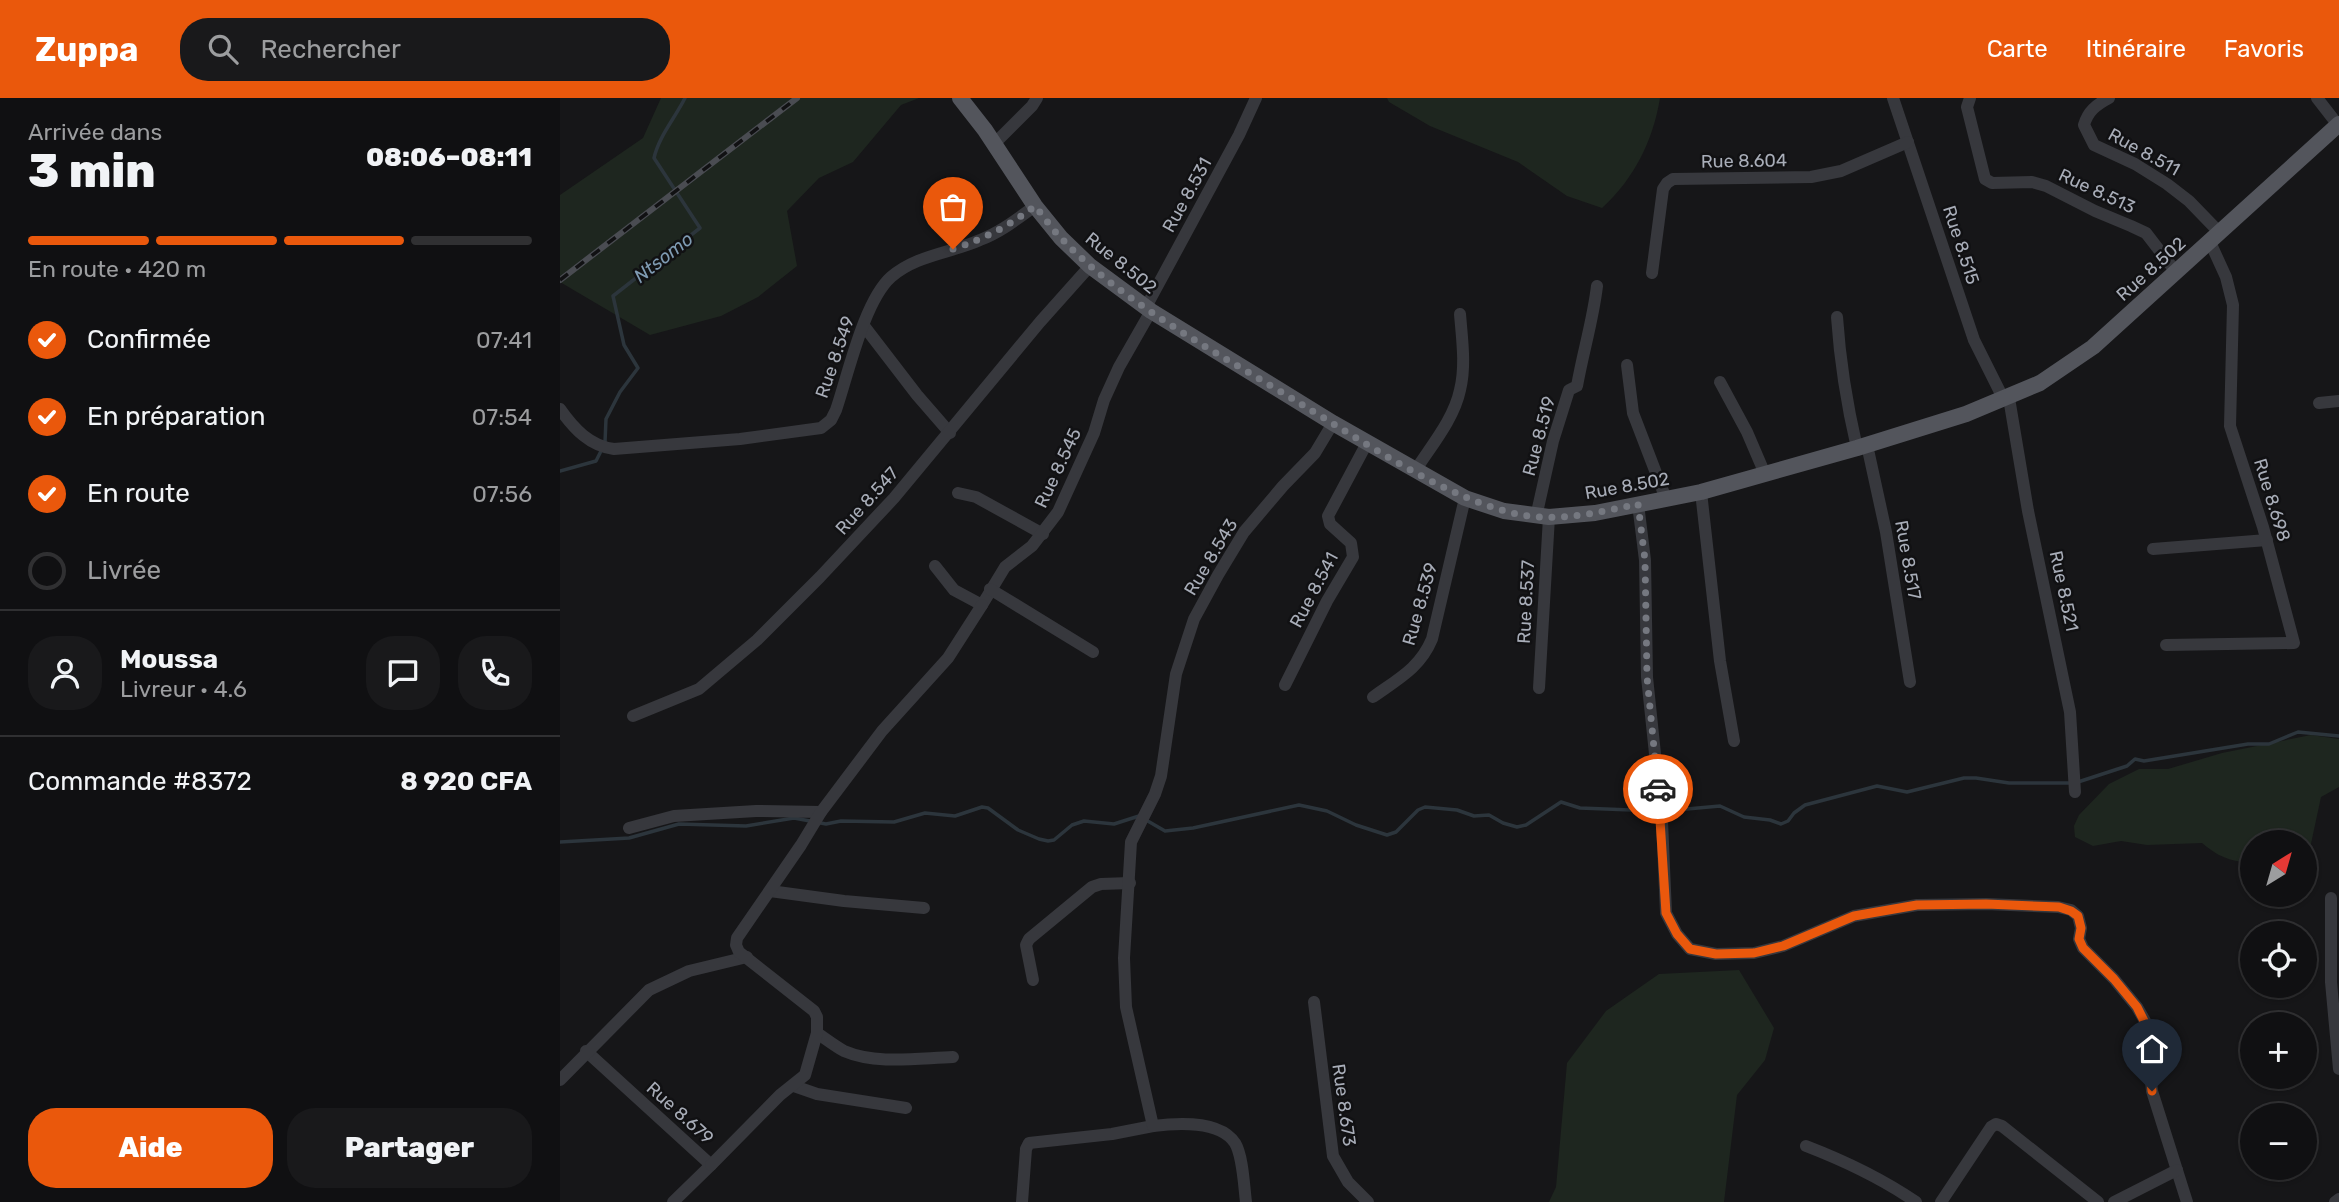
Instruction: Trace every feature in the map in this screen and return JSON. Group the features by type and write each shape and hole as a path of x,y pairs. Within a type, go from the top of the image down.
{"main road":[{"name":"Rue 8.502","path":"960,98 1035,206 1061,238 1090,265 1149,309 1333,423 1465,498 1504,511 1542,517 1595,513 1701,492 1966,414 2040,383 2094,347 2339,125"}],"street":[{"path":"994,144 1037,98"},
{"name":"Rue 8.531","path":"1149,309 1256,98"},
{"name":"Rue 8.515","path":"1894,98 1974,340 2006,399"},
{"name":"Rue 8.513","path":"1970,98 1967,107 1985,178 1992,183 2032,182 2046,186 2146,233 2176,272"},
{"name":"Rue 8.511","path":"2109,98 2092,109 2084,125 2094,145 2167,184 2189,201 2215,238"},
{"path":"2318,98 2339,125"},
{"name":"Rue 8.604","path":"1652,273 1663,189 1673,179 1811,177 1841,171 1908,142"},
{"name":"Rue 8.549","path":"563,414 590,442 614,449 740,439 821,428 831,420 836,410 874,300 890,278 908,265 979,241 1004,229 1035,206"},
{"name":"Rue 8.698","path":"2166,645 2294,643 2266,540 2230,426 2233,305 2215,238"},
{"name":"Rue 8.547","path":"632,716 699,689 757,640 875,518 950,433 1090,265"},
{"name":"Rue 8.519","path":"1542,517 1553,441 1569,390 1577,386 1593,317 1597,286"},
{"name":"Rue 8.545","path":"747,957 739,952 737,938 821,813 882,731 948,658 1005,567 1044,534 1058,512 1119,367 1149,309"},
{"path":"1415,471 1451,412 1461,388 1463,355 1460,314"},
{"path":"1837,317 1848,409 1862,446"},
{"path":"864,326 950,433"},
{"path":"1627,365 1633,413 1666,499"},
{"path":"1720,382 1747,432 1765,474"},
{"name":"Rue 8.521","path":"2006,399 2070,712 2075,792"},
{"path":"2319,403 2339,401"},
{"name":"Rue 8.543","path":"1153,1126 1126,1007 1124,958 1131,842 1161,776 1176,674 1194,619 1244,532 1315,453 1333,423"},
{"name":"Rue 8.541","path":"1285,685 1327,601 1353,557 1348,538 1330,524 1328,516 1367,443"},
{"name":"Rue 8.517","path":"1862,446 1886,532 1910,682"},
{"path":"1701,492 1720,661 1734,741"},
{"path":"958,494 976,498 1044,534"},
{"name":"Rue 8.539","path":"1373,697 1425,656 1432,639 1465,498"},
{"path":"1638,504 1645,560 1648,689 1662,821 1666,913 1677,934 1690,949 1716,954 1754,953 1783,946 1854,916 1917,905 2059,907 2071,911 2078,916 2081,928 2079,939 2083,948 2114,979 2137,1007 2144,1021 2152,1091 2187,1202"},
{"name":"Rue 8.537","path":"1539,688 1542,517"},
{"path":"2153,549 2266,540"},
{"path":"935,566 954,590 982,605"},
{"path":"990,589 1093,652"},
{"path":"629,828 674,816 755,811 821,813"},
{"path":"1032,980 1026,945 1029,939 1092,887 1130,883"},
{"path":"770,891 924,908"},
{"path":"2331,898 2331,982 2339,1069"},
{"path":"560,1080 649,990 689,971 747,957 811,1007 817,1017 817,1033 805,1075 780,1095 712,1165"},
{"name":"Rue 8.673","path":"1314,1002 1332,1156 1348,1182 1368,1202"},
{"path":"817,1033 845,1051 870,1057 905,1059 953,1056"},
{"name":"Rue 8.679","path":"586,1051 712,1165 673,1202"},
{"path":"794,1086 817,1094 906,1108"},
{"path":"1022,1202 1026,1149 1029,1143 1189,1123 1209,1127 1235,1143 1246,1202"},
{"path":"1941,1202 1991,1127 1996,1125 2002,1126 2098,1202"},
{"path":"1806,1146 1849,1162 1916,1202"},
{"path":"2114,1202 2177,1170"}],"shaded area":[{"path":"661,98 919,98 901,105 853,162 819,178 787,211 797,266 758,297 721,316 650,335 560,282 560,195 643,138"},
{"path":"1387,98 1660,98 1647,144 1633,172 1602,208 1567,196 1518,162 1430,126 1389,102"},
{"path":"2311,735 2339,739 2339,787 2321,797 2314,830 2240,830 2240,861 2225,858 2202,843 2147,845 2121,841 2093,846 2075,837 2074,826 2079,815 2109,784 2139,769 2168,769 2222,753"},
{"path":"1739,970 1774,1028 1765,1060 1737,1095 1724,1202 1549,1202 1556,1187 1567,1063 1606,1011 1659,974"}],"waterway":[{"name":"Ntsomo","path":"605,442 606,419 620,392 638,368 624,345 613,296 700,228 654,158 663,135 685,98"},
{"path":"560,471 596,461 602,449"},
{"path":"2078,782 2127,766 2135,759 2144,761 2248,744 2269,744 2298,732 2339,736"},
{"path":"1665,811 1720,806 1744,817 1781,824 1805,805 1877,786 1907,792 1964,778 2009,783 2071,783"},
{"path":"1146,820 1165,831 1193,828 1299,805 1327,811 1356,825 1387,835 1396,832 1418,810 1425,807 1457,810 1474,816 1489,815 1517,827 1526,825 1561,802 1580,808 1657,811"},
{"path":"560,842 629,838 679,824 746,826 794,818 826,824 841,821 894,822 925,813 955,816 982,807 988,808 1018,830 1048,841 1054,840 1072,825 1084,821 1114,824 1139,816"}],"railway":[{"path":"560,280 797,98"}],"way so far":[{"path":"953,249 1004,229 1035,206 1061,238 1090,265 1152,312 1333,423 1465,498 1504,511 1536,517 1595,513 1638,504 1645,560 1647,677 1658,789"}],"route":[{"path":"1658,789 1666,913 1677,934 1690,949 1716,954 1754,953 1783,946 1854,916 1917,905 2059,907 2078,916 2081,928 2079,939 2083,948 2137,1007 2147,1034 2152,1091"}]}
